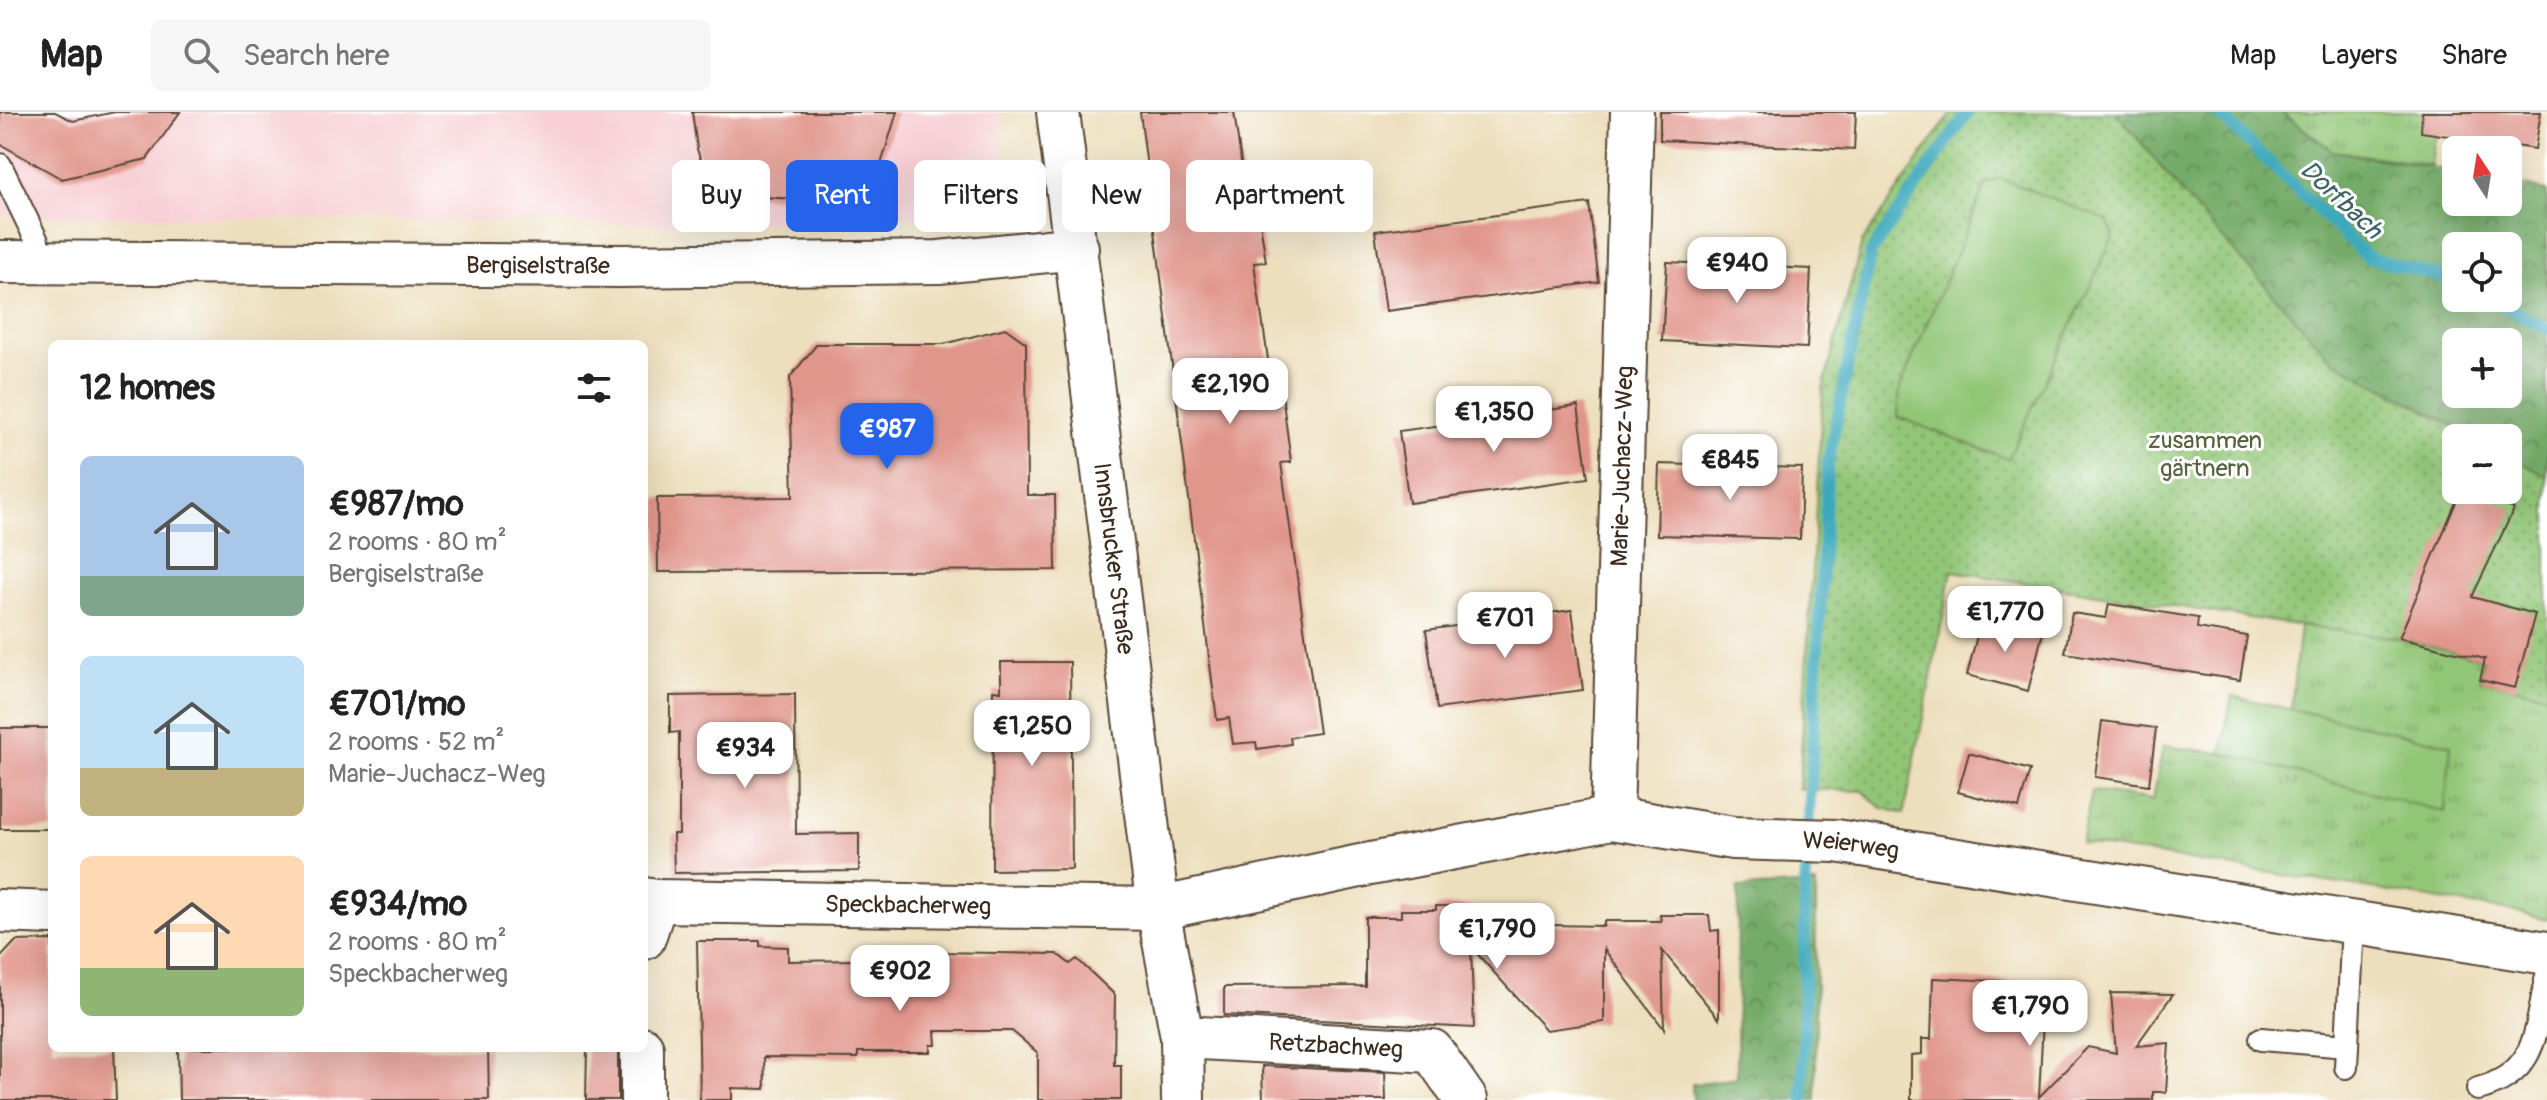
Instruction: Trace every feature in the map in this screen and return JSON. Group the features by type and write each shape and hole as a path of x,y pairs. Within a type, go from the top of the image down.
{"street":[{"name":"Innsbrucker Straße","path":"1058,112 1158,909 1182,1037 1183,1100"},
{"name":"Marie-Juchacz-Weg","path":"1612,818 1632,112"},
{"name":"Bergiselstraße","path":"20,262 621,266 939,262 1077,248"},
{"name":"Weierweg","path":"1158,909 1360,866 1612,818 1733,838 1808,840 2547,953"},
{"name":"Speckbacherweg","path":"648,913 1158,909"},
{"path":"0,911 48,913"},
{"name":"Retzbachweg","path":"1182,1037 1432,1051 1466,1100"},
{"path":"642,1052 642,1100"}],"lane":[{"path":"0,165 37,241 20,262"},
{"path":"2261,1039 2346,1057 2353,923"},
{"path":"2478,1089 2501,1083 2520,1070 2530,1053 2547,976"}],"shaded area":[{"path":"0,112 1000,112 1003,160 914,160 914,217 898,218 898,160 786,160 786,222 770,223 770,160 672,160 672,224 0,215"}],"green space":[{"name":"zusammen gärtnern","path":"1952,112 2116,112 2185,197 2333,361 2450,424 2442,424 2442,504 2522,504 2522,463 2547,477 2547,694 2480,680 2484,659 2399,638 2281,623 1952,571 1904,814 1880,807 1863,791 1799,789 1823,389 1862,242"},
{"path":"2116,112 2281,112 2333,151 2442,169 2442,216 2522,216 2522,185 2547,191 2547,477 2522,463 2522,424 2450,424 2333,361 2185,197"},
{"path":"2281,112 2439,112 2431,165 2333,151"},
{"path":"1999,178 2106,220 2114,235 2008,459 1898,417 1900,388 1985,185"},
{"path":"2300,626 2399,638 2485,659 2480,679 2547,694 2547,920 2511,911 2081,843 2092,791 2153,800 2163,746 2221,753 2444,811 2451,745 2291,709"},
{"path":"2232,696 2451,745 2445,812 2221,753"},
{"path":"1816,884 1816,1100 1693,1100 1692,1084 1737,1078 1738,888"}],"building":[{"path":"0,112 55,112 73,121 115,112 180,112 147,159 62,179 0,144"},
{"path":"692,112 897,112 882,160 786,160 786,198 770,197 770,160 701,160"},
{"path":"1140,112 1234,112 1241,160 1186,160 1186,232 1262,232 1266,262 1254,263 1272,387 1281,386 1291,462 1281,463 1319,733 1290,737 1291,744 1257,749 1256,742 1233,744 1229,718 1217,720 1155,232 1170,232 1170,160 1146,160"},
{"path":"1660,112 1856,112 1854,150 1660,140"},
{"path":"2422,112 2541,112 2535,149 2522,147 2522,136 2448,136 2421,132"},
{"path":"1589,203 1599,282 1386,311 1375,231"},
{"path":"1667,262 1811,269 1807,348 1662,341"},
{"path":"1005,328 1026,343 1027,495 1055,495 1056,570 658,572 657,498 793,497 790,377 817,344 944,344"},
{"path":"1578,406 1588,478 1409,503 1399,431"},
{"path":"1659,464 1802,468 1800,539 1657,535"},
{"path":"2455,504 2502,504 2514,509 2472,597 2535,614 2515,688 2480,680 2485,659 2399,638"},
{"path":"2109,604 2198,618 2197,628 2247,636 2240,680 2065,653 2072,613 2106,618"},
{"path":"1572,610 1583,690 1437,709 1426,630"},
{"path":"1982,616 2043,632 2028,691 1967,675"},
{"path":"1001,662 1070,662 1072,869 992,870 993,690 1001,691"},
{"path":"795,694 796,834 859,833 859,871 674,873 673,834 679,834 679,732 670,733 670,696"},
{"path":"2102,721 2156,728 2149,785 2095,777"},
{"path":"0,728 48,728 48,829 0,829"},
{"path":"1969,753 2030,770 2019,808 1958,792"},
{"path":"1436,906 1470,906 1471,933 1549,932 1550,925 1604,926 1604,921 1661,921 1660,915 1709,915 1711,931 1719,930 1719,1019 1662,950 1664,1029 1604,949 1604,1022 1546,1030 1471,947 1474,1028 1224,1015 1224,987 1365,986 1365,917 1401,917 1401,910 1436,910"},
{"path":"48,940 48,1052 114,1052 116,1100 0,1100 0,958 16,941"},
{"path":"697,941 760,941 760,946 788,947 788,961 936,959 936,952 1057,954 1070,964 1077,959 1115,995 1114,1065 1121,1065 1121,1100 1038,1100 1038,1053 1012,1031 935,1031 936,1045 930,1045 930,1052 858,1052 858,1058 764,1057 765,1089 732,1088 732,1100 700,1100"},
{"path":"1933,978 2045,983 2039,1097 2088,1047 2116,1053 2111,993 2173,994 2136,1046 2169,1043 2166,1092 2153,1092 2153,1100 1911,1100 1911,1055 1922,1054 1922,1039 1931,1039"},
{"path":"178,1052 488,1052 489,1100 179,1100"},
{"path":"587,1052 618,1052 618,1100 586,1100"},
{"path":"1262,1066 1385,1072 1386,1100 1263,1100"}],"waterway":[{"path":"1803,1100 1805,890 1828,462 1871,252 1968,112"},
{"name":"Dorfbach","path":"2217,112 2367,257 2442,277"},
{"name":"Dorfbach","path":"2515,312 2547,329"}]}
